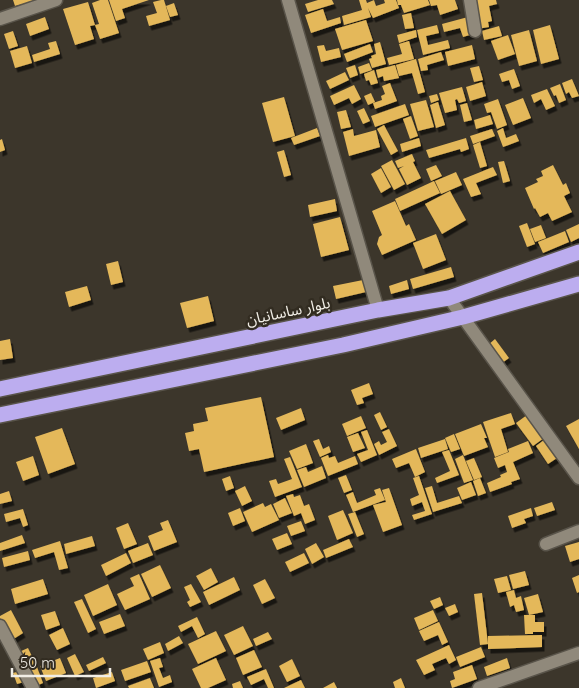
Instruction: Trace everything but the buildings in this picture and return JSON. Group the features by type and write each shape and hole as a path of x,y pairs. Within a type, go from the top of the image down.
{"highway":[{"name":"بلوار ساسانیان","path":"0,389 378,310 449,298 579,252"},
{"path":"0,415 343,345 463,317 579,284"}],"street":[{"path":"0,19 56,0"},
{"path":"288,0 378,310"},
{"path":"470,0 475,31"},
{"path":"449,298 579,478"},
{"path":"546,544 579,531"},
{"path":"0,626 33,688"},
{"path":"479,688 579,653"}]}
